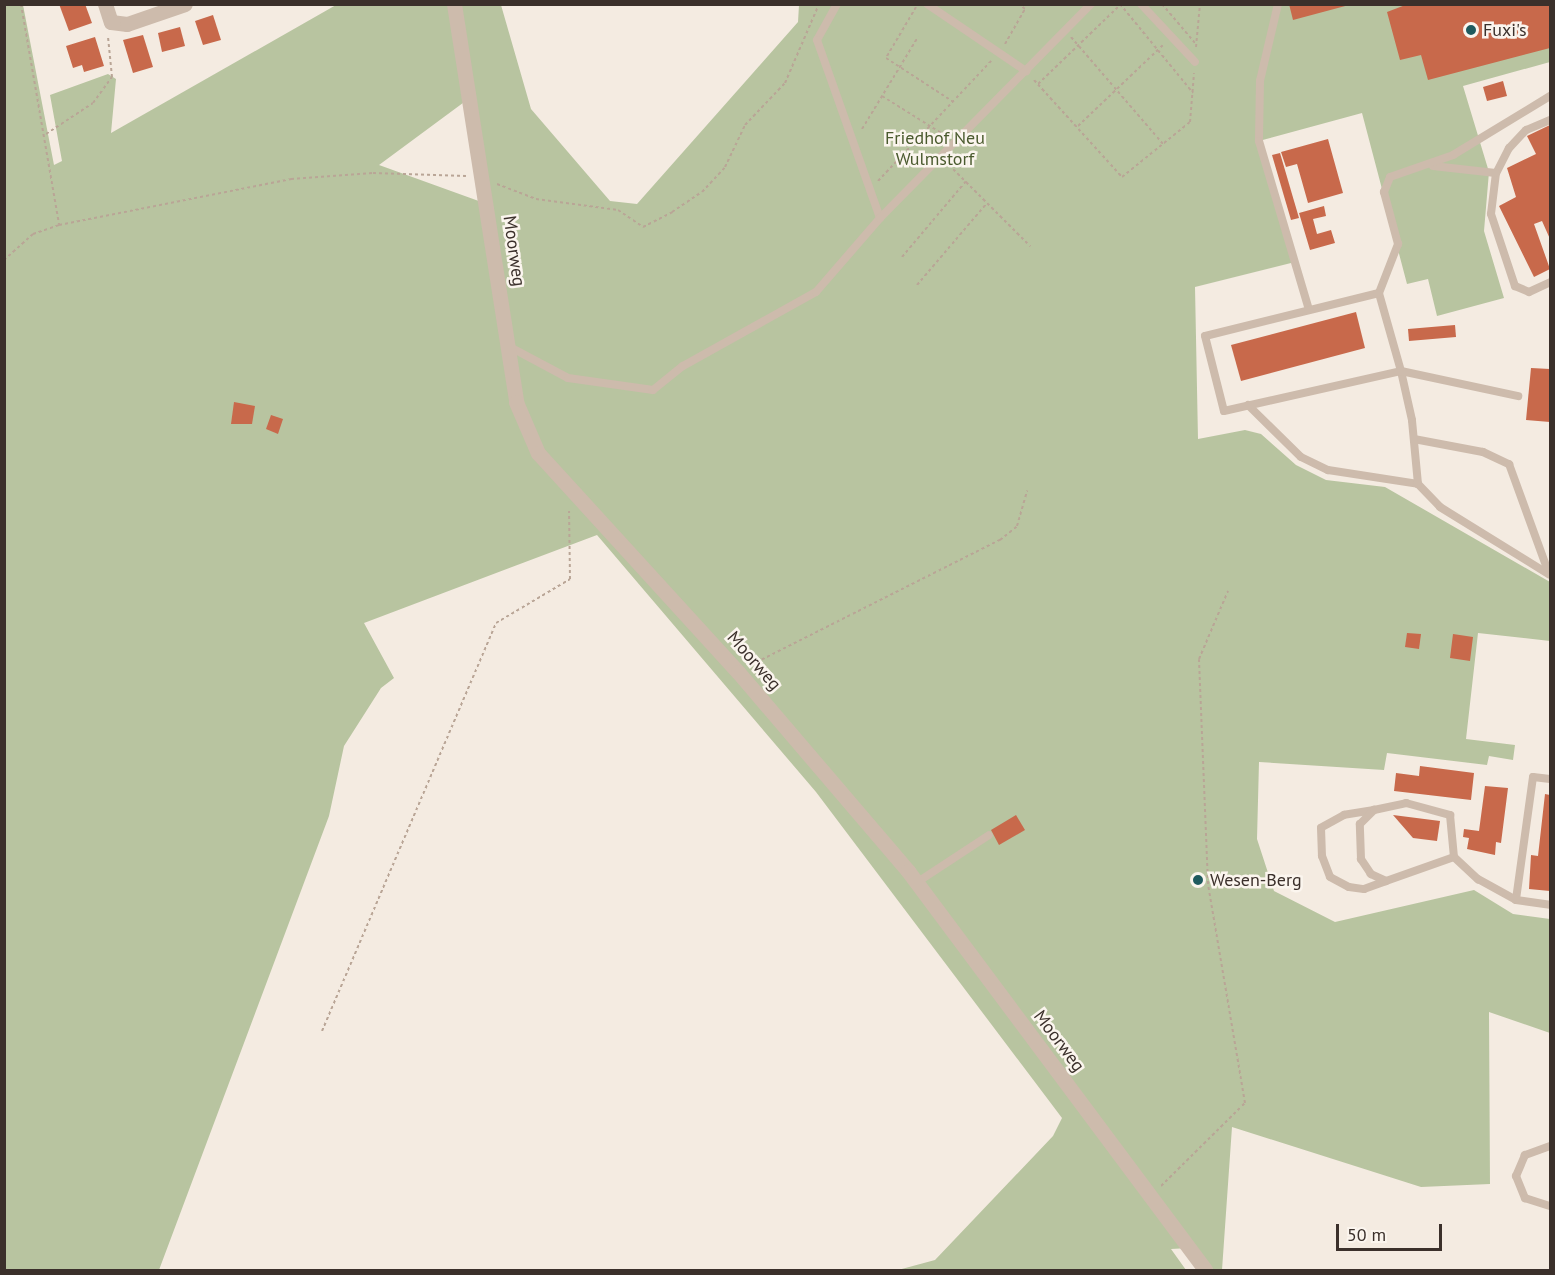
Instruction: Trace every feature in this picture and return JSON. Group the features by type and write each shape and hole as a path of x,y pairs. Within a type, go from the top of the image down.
{"street":[{"path":"105,4 111,22 127,24 185,4"},
{"name":"Moorweg","path":"454,4 516,402 538,453 572,487 738,672 916,883 1205,1270"}],"lane":[{"path":"837,4 817,40 880,218"},
{"path":"927,4 1026,70"},
{"path":"506,345 568,378 653,390 683,366 816,292 880,218 1091,4"},
{"path":"1141,4 1195,62"},
{"path":"1278,4 1260,81 1259,141 1309,310"},
{"path":"1418,484 1414,439 1401,371 1379,292 1398,244 1384,192 1390,177 1429,166 1551,96"},
{"path":"1551,120 1526,130 1496,173 1493,232 1515,286 1529,292 1551,282"},
{"path":"1429,166 1496,173"},
{"path":"1379,292 1205,336 1224,411 1401,371 1518,396"},
{"path":"1248,405 1301,458 1328,470 1418,484 1440,507 1550,575"},
{"path":"1414,439 1483,452 1509,464 1550,575"},
{"path":"1516,900 1533,777 1551,779"},
{"path":"1454,857 1364,889 1349,887 1330,877 1322,856 1321,828 1344,815 1406,803 1450,815 1454,857 1478,879 1516,900 1551,904"},
{"path":"1374,810 1360,824 1361,858 1371,874 1386,881"},
{"path":"916,883 989,835"},
{"path":"1551,1146 1525,1155 1516,1176 1525,1197 1551,1206"}],"path":[{"path":"21,4 46,134 58,225"},
{"path":"4,260 33,234 58,225 291,179 437,172 481,178 536,199 618,210 643,227 672,212 702,192 725,167 745,125 785,83 819,4"},
{"path":"918,4 885,58 953,101"},
{"path":"995,37 1005,44 1025,9 1019,4"},
{"path":"1162,4 1197,45"},
{"path":"1026,70 1122,177 1190,122 1200,4"},
{"path":"1038,84 1119,5 1156,52 1193,93"},
{"path":"46,134 93,103 112,77 111,22"},
{"path":"1065,31 1163,144"},
{"path":"853,143 918,37"},
{"path":"1077,126 1172,37"},
{"path":"870,190 999,52"},
{"path":"882,96 956,142"},
{"path":"941,157 1030,246"},
{"path":"902,256 966,182"},
{"path":"917,285 987,202"},
{"path":"322,1031 496,622 570,579 566,546 572,487"},
{"path":"738,672 1000,540 1017,526 1027,490"},
{"path":"1150,1196 1245,1103 1208,884 1199,658 1228,591"},
{"path":"4,700 4,721"}],"green space":[{"name":"Friedhof Neu Wulmstorf","path":"5,5 23,5 54,165 62,161 50,95 108,74 116,79 111,133 336,5 501,5 531,109 610,201 637,204 798,22 799,5 1550,5 1550,62 1463,86 1489,172 1484,231 1504,298 1437,316 1428,279 1407,284 1362,113 1259,141 1295,262 1195,287 1198,439 1245,430 1261,434 1296,465 1326,480 1385,487 1550,582 1550,641 1478,633 1466,739 1515,745 1513,760 1489,756 1487,765 1387,753 1384,770 1259,762 1257,839 1274,891 1335,922 1474,890 1513,914 1550,919 1550,1033 1489,1012 1490,1184 1421,1187 1232,1127 1222,1270 1214,1270 1189,1248 1171,1249 1186,1270 898,1270 935,1260 1053,1136 1062,1118 816,792 597,535 364,623 394,678 381,688 344,746 329,816 159,1270 5,1270","holes":["471,97 487,204 379,165"]}],"building":[{"path":"59,4 85,4 92,23 69,31"},
{"path":"1289,4 1349,4 1349,5 1293,20"},
{"name":"Fuxi's","path":"1408,4 1550,4 1550,48 1428,80 1421,55 1400,60 1387,12"},
{"path":"213,15 221,40 203,45 195,21"},
{"path":"180,27 185,46 162,52 158,33"},
{"path":"143,35 153,67 133,73 123,40"},
{"path":"95,37 104,66 84,72 82,65 73,68 66,46"},
{"path":"1503,81 1507,96 1487,101 1483,87"},
{"path":"1550,125 1550,239 1542,221 1534,224 1550,269 1534,277 1499,206 1516,197 1507,168 1536,154 1527,136"},
{"path":"1328,139 1343,193 1308,203 1297,164 1286,167 1281,152"},
{"path":"1280,153 1299,218 1291,220 1272,155"},
{"path":"1324,206 1326,216 1313,219 1317,234 1331,230 1335,243 1310,250 1299,213"},
{"path":"1356,312 1365,348 1241,381 1231,345"},
{"path":"1455,325 1456,337 1409,341 1408,329"},
{"path":"1531,368 1550,369 1550,422 1526,420"},
{"path":"234,402 255,406 252,424 231,424"},
{"path":"271,415 283,419 278,434 266,429"},
{"path":"1407,633 1421,634 1419,649 1405,647"},
{"path":"1453,634 1473,637 1470,661 1450,658"},
{"path":"1420,766 1474,773 1471,800 1394,791 1396,773 1419,776"},
{"path":"1485,786 1508,788 1501,843 1496,842 1495,855 1467,849 1469,838 1463,837 1464,829 1479,831"},
{"path":"1545,794 1550,795 1550,891 1529,889 1531,855 1538,856"},
{"path":"1016,815 1025,830 999,845 991,830"},
{"path":"1393,815 1440,821 1437,841 1413,838"}],"place":[{"name":"Fuxi's","path":"1471,30"},
{"name":"Wesen-Berg","path":"1198,880"}]}
